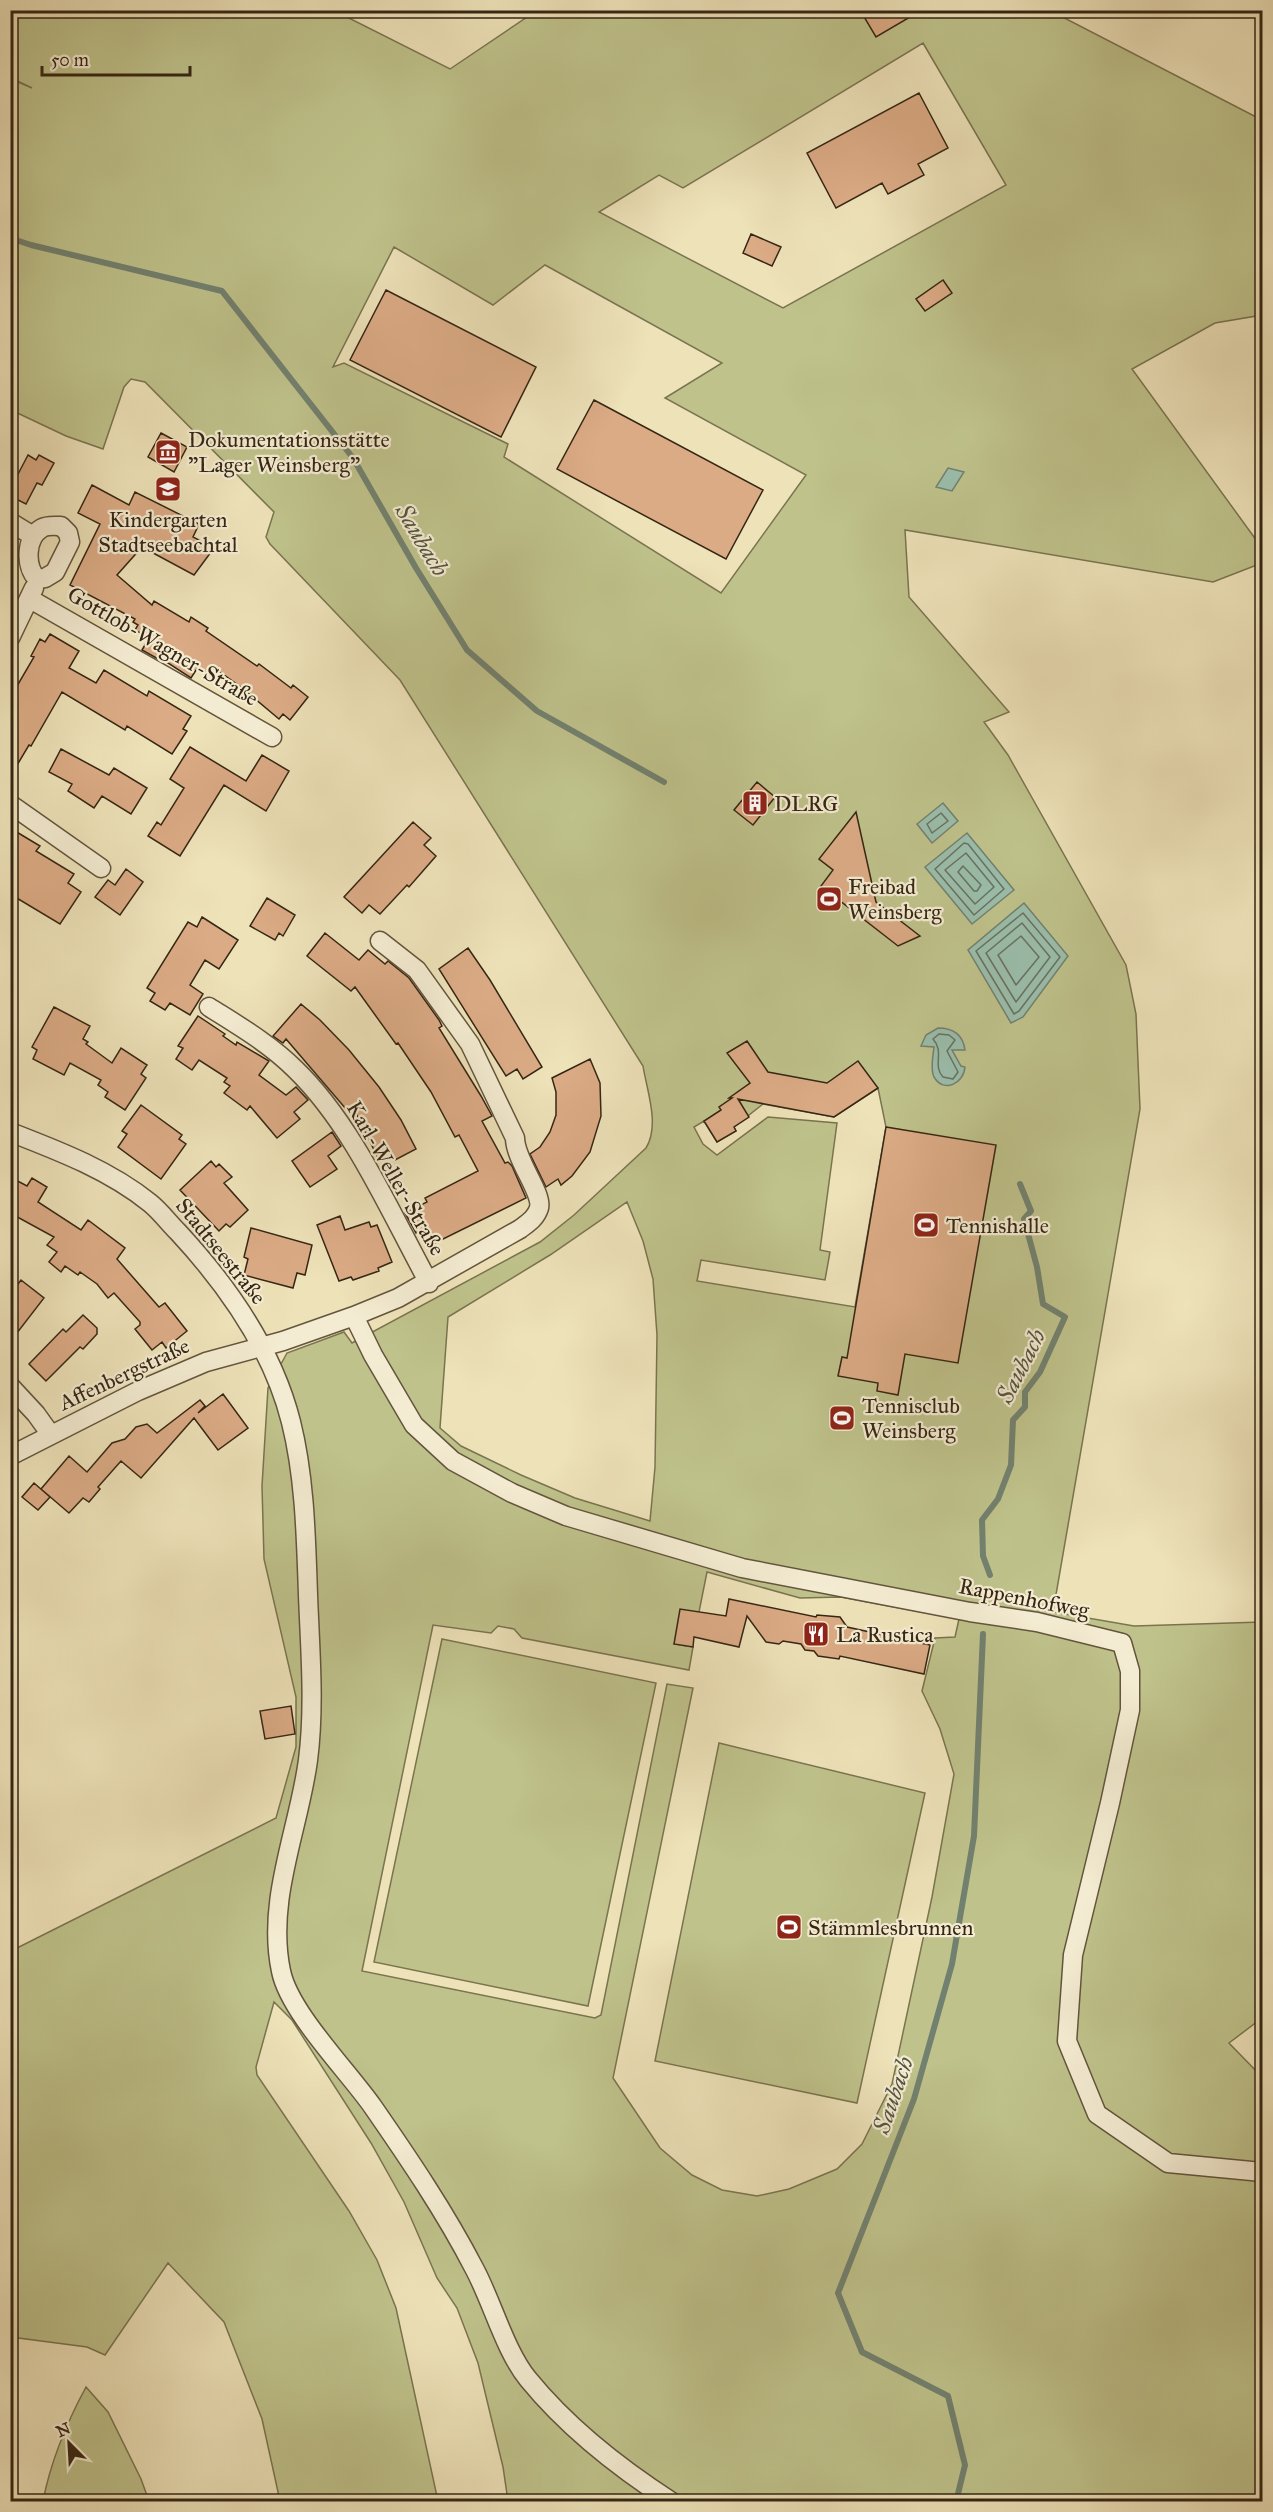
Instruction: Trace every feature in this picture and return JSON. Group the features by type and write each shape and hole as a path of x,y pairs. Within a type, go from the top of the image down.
{"street":[{"path":"10,522 33,536"},
{"path":"60,526 68,533 70,542 55,572 45,578 37,579 33,574 28,553 33,536 44,527 60,526"},
{"path":"10,638 30,599 37,579"},
{"name":"Gottlob-Wagner-Straße","path":"30,599 272,736"},
{"path":"10,804 101,868"},
{"name":"Affenbergstraße","path":"10,1456 138,1391 206,1362 283,1341 354,1317 429,1282 520,1229 533,1219 540,1203 515,1150 515,1138 470,1044 417,970 380,941"},
{"name":"Karl-Weller-Straße","path":"209,1007 272,1049 295,1069 319,1096 348,1137 429,1282"},
{"name":"Stadtseestraße","path":"10,1132 76,1158 152,1204 196,1251 236,1303 262,1345 290,1417 296,1443 307,1560 311,1711 309,1756 284,1874 277,1932 281,1973 291,1998 372,2105 446,2218 475,2268 523,2374 562,2417 597,2448 638,2480 672,2502"},
{"name":"Rappenhofweg","path":"354,1317 373,1355 414,1425 453,1461 512,1494 566,1516 742,1568 970,1612 1037,1622 1122,1643 1130,1671 1130,1710 1073,1955 1067,2041 1097,2114 1168,2163 1263,2172"},
{"path":"10,1386 36,1414 51,1435"}],"green space":[{"path":"11,11 335,11 450,69 536,11 1051,11 1262,120 1262,315 1215,323 1132,369 1262,548 1262,563 1213,582 905,530 909,597 1009,712 984,722 1008,755 1126,965 1136,1014 1140,1109 1053,1612 1134,1626 1262,1622 1262,2018 1229,2043 1262,2077 1262,2501 508,2501 503,2467 478,2363 457,2308 437,2278 404,2202 371,2143 292,2020 274,2002 256,2067 257,2075 349,2211 377,2260 396,2308 438,2501 280,2501 262,2419 224,2322 168,2263 105,2355 87,2347 11,2337 11,1951 276,1818 296,1747 296,1697 264,1559 262,1486 268,1388 287,1353 344,1332 352,1343 540,1242 574,1215 646,1148 650,1139 652,1119 643,1066 400,680 270,544 266,537 274,512 145,382 131,379 124,387 103,449 66,436 11,410 11,79 32,88 11,78","holes":["923,43 1006,185 783,308 599,212 659,175 683,188","394,247 493,305 545,265 722,363 665,398 806,475 721,593 504,457 508,444 344,363 333,367","878,1088 886,1127 855,1307 697,1281 701,1260 825,1280 830,1252 820,1250 837,1123 768,1117 717,1155 703,1144 694,1127 704,1121 717,1142 736,1131 734,1127 763,1104 834,1117","627,1202 643,1241 653,1279 657,1335 655,1467 650,1521 575,1498 521,1475 461,1446 440,1428 448,1317 550,1255","707,1572 800,1598 841,1597 959,1619 955,1637 935,1638 922,1691 940,1729 954,1774 932,1897 892,2084 862,2144 837,2169 789,2189 757,2196 722,2190 692,2175 660,2148 613,2078 693,1688 667,1684 601,2015 595,2018 362,1971 433,1625 491,1633 498,1626 514,1629 522,1638 689,1670 693,1647 674,1644 699,1612"]},
{"path":"442,1639 656,1683 588,2006 374,1962"},
{"name":"Stämmlesbrunnen","path":"719,1743 925,1793 857,2103 655,2061"},
{"path":"86,2387 108,2412 141,2479 149,2501 43,2501 60,2442"}],"water":[{"path":"948,468 964,472 952,491 936,487"},
{"path":"943,803 958,821 932,843 917,824"},
{"path":"967,833 1014,890 972,924 925,867"},
{"path":"1024,903 1068,956 1023,1017 1011,1023 968,950"},
{"path":"938,1028 948,1029 960,1036 965,1050 952,1050 961,1066 965,1067 961,1078 948,1086 938,1082 934,1077 932,1062 934,1047 921,1046 926,1035"}],"building":[{"path":"860,10 922,10 876,37"},
{"path":"919,93 948,148 918,164 924,175 888,194 882,183 836,208 807,153"},
{"path":"751,234 781,247 772,266 743,253"},
{"path":"943,280 952,293 925,311 916,299"},
{"path":"386,290 536,367 501,437 350,360"},
{"path":"594,400 763,490 726,559 557,469"},
{"name":"Dokumentationsstätte \"Lager Weinsberg\"","path":"161,433 187,447 174,472 148,457"},
{"path":"28,455 36,460 39,455 54,463 42,485 37,483 26,504 10,496 10,474 16,478"},
{"path":"92,485 129,505 135,492 199,524 193,537 214,548 194,575 142,547 117,575 152,605 154,601 189,622 191,617 208,628 206,631 257,666 259,664 291,688 293,685 308,697 290,720 283,714 279,719 217,670 212,677 198,667 191,678 159,657 158,659 142,650 149,638 135,630 138,625 133,622 135,619 70,585 100,524 78,513"},
{"path":"50,634 79,651 69,668 96,683 104,670 147,696 149,691 191,716 183,729 187,731 172,754 127,726 125,730 62,692 10,777 10,698 34,657 31,656 40,639 45,642"},
{"path":"190,747 246,781 262,755 289,771 266,811 224,785 180,856 148,836 157,822 161,825 184,788 170,779"},
{"path":"61,749 109,775 114,768 147,788 131,814 102,796 94,808 68,791 72,784 49,772"},
{"name":"DLRG","path":"757,782 775,797 753,825 734,810"},
{"path":"856,812 876,902 920,936 898,946 821,886 833,870 819,859"},
{"path":"413,822 431,838 424,845 436,856 409,887 407,885 380,914 369,905 362,913 344,897"},
{"path":"10,828 40,846 36,851 74,874 68,883 81,892 60,924 10,894"},
{"path":"126,869 143,882 120,915 95,897 108,880 115,885"},
{"path":"267,898 295,915 283,936 279,933 275,940 250,926"},
{"path":"202,917 238,940 219,969 205,960 190,985 203,994 190,1015 170,1003 165,1010 150,1001 155,993 147,988 188,922 197,927"},
{"path":"325,933 359,960 368,950 385,964 388,961 409,978 439,1020 442,1026 439,1028 492,1116 482,1121 505,1163 508,1162 512,1166 526,1198 433,1244 425,1228 416,1233 405,1213 427,1202 425,1198 478,1171 459,1135 455,1137 431,1092 398,1043 396,1044 355,987 351,991 307,956"},
{"path":"468,948 542,1067 523,1079 517,1069 506,1076 439,969"},
{"path":"301,1004 349,1050 379,1087 401,1120 416,1149 395,1160 389,1150 377,1156 356,1113 352,1116 286,1039 283,1043 273,1036"},
{"path":"54,1007 90,1026 83,1039 88,1042 86,1044 112,1063 121,1048 147,1065 141,1074 146,1078 125,1110 105,1097 108,1092 98,1085 101,1080 70,1063 64,1075 33,1059 37,1050 32,1047"},
{"path":"198,1016 225,1034 223,1036 236,1045 237,1042 269,1061 259,1075 286,1095 296,1087 308,1100 294,1112 300,1119 277,1138 250,1106 247,1110 224,1093 230,1086 224,1082 227,1078 199,1060 192,1070 176,1059 183,1048 178,1046"},
{"path":"747,1041 768,1072 827,1083 858,1061 878,1088 834,1117 738,1099 749,1117 734,1127 736,1131 717,1142 704,1121 721,1110 719,1107 750,1083 727,1053"},
{"path":"590,1059 600,1083 601,1116 590,1152 572,1176 561,1185 558,1179 546,1187 530,1154 540,1147 550,1132 556,1115 556,1092 552,1078"},
{"path":"141,1105 182,1135 179,1139 186,1144 161,1179 118,1147 127,1134 122,1131"},
{"name":"Tennishalle","path":"886,1127 996,1145 958,1363 905,1354 898,1395 877,1391 878,1383 838,1376 842,1357 847,1358"},
{"path":"332,1132 341,1146 328,1156 337,1169 310,1187 292,1161"},
{"path":"211,1161 216,1167 219,1164 232,1177 224,1183 248,1210 230,1227 226,1224 219,1231 180,1190"},
{"path":"10,1177 27,1186 32,1178 47,1187 38,1202 81,1230 88,1220 125,1248 117,1259 159,1307 165,1303 187,1331 166,1348 162,1342 152,1350 135,1329 140,1322 114,1293 108,1298 97,1284 80,1272 78,1275 65,1266 61,1272 49,1262 57,1252 47,1245 54,1237 10,1213"},
{"path":"340,1216 345,1230 369,1222 371,1227 377,1225 392,1262 378,1268 379,1271 353,1280 351,1277 339,1281 317,1225"},
{"path":"251,1228 312,1245 305,1275 297,1273 293,1288 244,1275 248,1259 244,1257"},
{"path":"21,1280 44,1298 10,1342 11,1293"},
{"path":"83,1315 97,1328 97,1334 83,1349 80,1347 46,1381 29,1364 63,1329 66,1332"},
{"path":"223,1394 248,1428 218,1450 194,1418 141,1478 121,1461 98,1487 100,1489 89,1502 83,1498 69,1513 41,1489 69,1456 87,1472 112,1443 125,1439 136,1427 147,1424 157,1433 200,1400 205,1406 198,1413"},
{"path":"34,1483 50,1497 38,1510 22,1497"},
{"name":"La Rustica","path":"729,1599 816,1617 817,1615 840,1617 847,1627 930,1645 924,1674 840,1656 839,1659 818,1656 814,1651 805,1650 801,1644 783,1641 779,1644 766,1642 747,1616 739,1647 694,1637 693,1647 674,1644 680,1609 726,1616"},
{"path":"291,1706 295,1734 265,1739 260,1711"}],"waterway":[{"name":"Saubach","path":"10,238 222,291 353,458 416,568 467,650 537,711 664,782"},
{"name":"Saubach","path":"990,1575 983,1556 982,1520 998,1499 1011,1465 1013,1420 1025,1407 1025,1392 1040,1372 1065,1317 1043,1304 1037,1267 1024,1219 1031,1211 1020,1184"},
{"name":"Saubach","path":"956,2502 965,2465 948,2396 862,2352 838,2293 914,2099 952,1964 974,1836 983,1634"}],"place":[{"name":"Dokumentationsstätte \"Lager Weinsberg\"","path":"168,452"},
{"name":"Kindergarten Stadtseebachtal","path":"168,489"},
{"name":"DLRG","path":"755,803"},
{"name":"Freibad Weinsberg","path":"829,899"},
{"name":"Tennishalle","path":"926,1225"},
{"name":"Tennisclub Weinsberg","path":"842,1418"},
{"name":"La Rustica","path":"816,1634"},
{"name":"Stämmlesbrunnen","path":"789,1927"}]}
